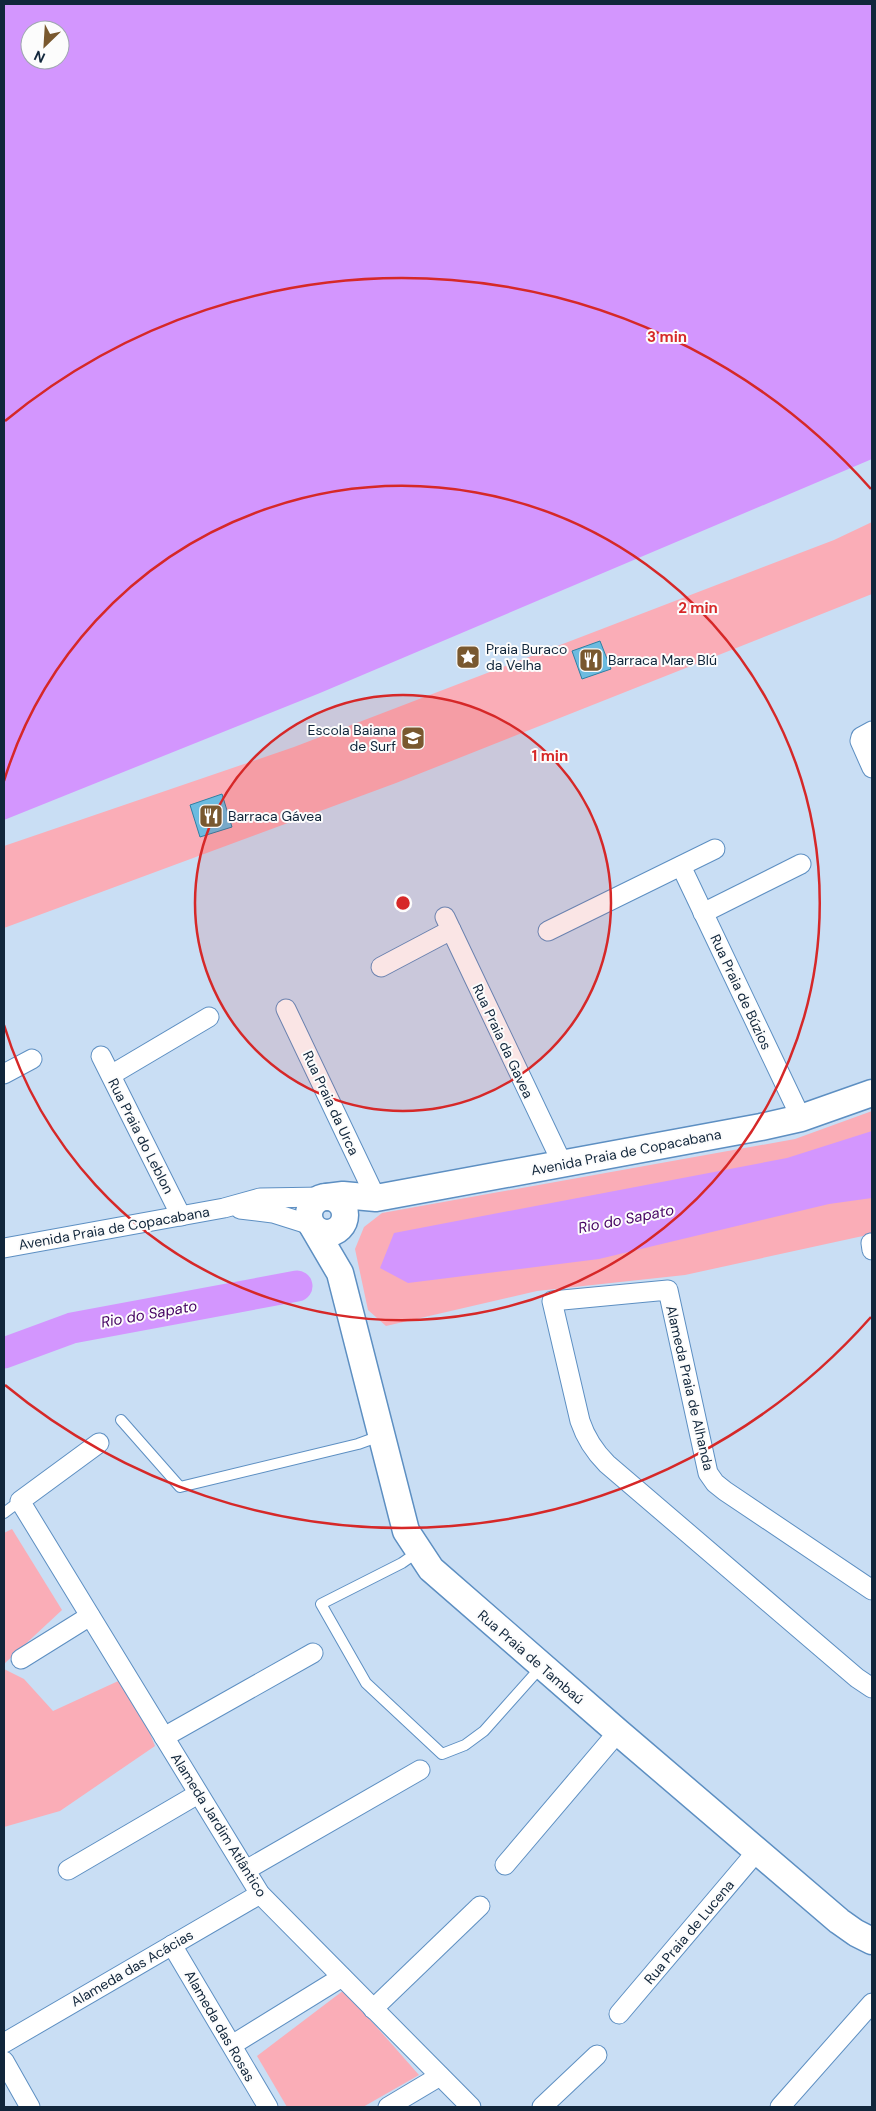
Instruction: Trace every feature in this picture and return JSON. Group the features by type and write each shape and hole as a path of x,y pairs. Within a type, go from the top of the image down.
{"street":[{"path":"872,730 861,737 860,741 872,768"},
{"path":"548,931 715,849"},
{"path":"704,912 800,864"},
{"name":"Rua Praia de Búzios","path":"681,866 801,1118"},
{"name":"Rua Praia da Gavea","path":"381,967 448,923 562,1164"},
{"name":"Rua Praia da Urca","path":"286,1009 376,1198"},
{"path":"111,1075 209,1018"},
{"name":"Rua Praia do Leblon","path":"101,1056 182,1216"},
{"path":"4,1074 32,1060"},
{"name":"Avenida Praia de Copacabana","path":"4,1248 224,1208 260,1198 343,1195 376,1198 761,1127 801,1118 872,1093"},
{"path":"326,1197 339,1201 343,1206 345,1218 342,1225 335,1232 326,1234 312,1226 309,1219 310,1207 318,1199 326,1197"},
{"name":"Avenida Praia de Copacabana","path":"342,1225 352,1214 376,1198"},
{"name":"Avenida Praia de Copacabana","path":"224,1208 265,1211 312,1226"},
{"name":"Rua Praia de Tambaú","path":"342,1225 339,1247 340,1273 381,1436 404,1523 419,1551 432,1569 450,1587 839,1921 872,1941"},
{"name":"Rua Praia de Tambaú","path":"312,1226 340,1273"},
{"name":"Alameda Praia de Alhanda","path":"872,1590 725,1491 715,1483 708,1473 668,1290 552,1301 580,1421 585,1436 594,1450 607,1464 857,1678 872,1688"},
{"path":"20,1501 99,1443"},
{"name":"Alameda Jardim Atlântico","path":"20,1501 260,1894 472,2107"},
{"path":"21,1659 90,1616"},
{"path":"164,1737 313,1653"},
{"path":"505,1865 618,1732"},
{"path":"246,1870 420,1770"},
{"path":"68,1870 198,1794"},
{"name":"Rua Praia de Lucena","path":"619,2014 758,1850"},
{"name":"Alameda das Acácias","path":"4,2043 260,1894"},
{"path":"373,2009 480,1906"},
{"name":"Alameda das Rosas","path":"172,1945 268,2107"},
{"path":"232,2045 342,1977"},
{"path":"780,2107 872,2003"},
{"path":"542,2107 597,2055"},
{"path":"4,2062 30,2107"},
{"path":"388,2107 440,2076"}],"lane":[{"path":"121,1420 180,1487 358,1444 381,1436"},
{"path":"4,1513 20,1501"},
{"path":"419,1551 402,1563 321,1604 366,1683 442,1754 465,1745 484,1731 542,1666"}],"shaded area":[{"path":"872,522 872,594 396,783 4,928 4,846 294,747 834,540"},
{"path":"872,1111 872,1234 685,1275 537,1291 386,1326 368,1310 355,1249 364,1227 382,1213 795,1139"},
{"path":"12,1529 62,1610 4,1664 4,1533"},
{"path":"4,1669 24,1679 53,1711 127,1677 155,1746 60,1811 4,1827"},
{"path":"344,1990 419,2075 363,2107 287,2107 257,2056"}],"water":[{"path":"4,4 872,4 872,459 320,693 4,820"},
{"path":"872,1131 872,1198 829,1204 599,1259 408,1283 380,1268 394,1233 787,1158"}],"building":[{"name":"Barraca Mare Blú","path":"600,641 611,669 582,679 572,651"},
{"name":"Barraca Gávea","path":"222,794 232,827 200,837 190,805"}],"waterway":[{"name":"Rio do Sapato","path":"4,1353 72,1328 297,1286"}],"place":[{"name":"Praia Buraco da Velha","path":"468,657"},
{"name":"Barraca Mare Blú","path":"591,660"},
{"name":"Escola Baiana de Surf","path":"413,738"},
{"name":"Barraca Gávea","path":"211,816"}]}
